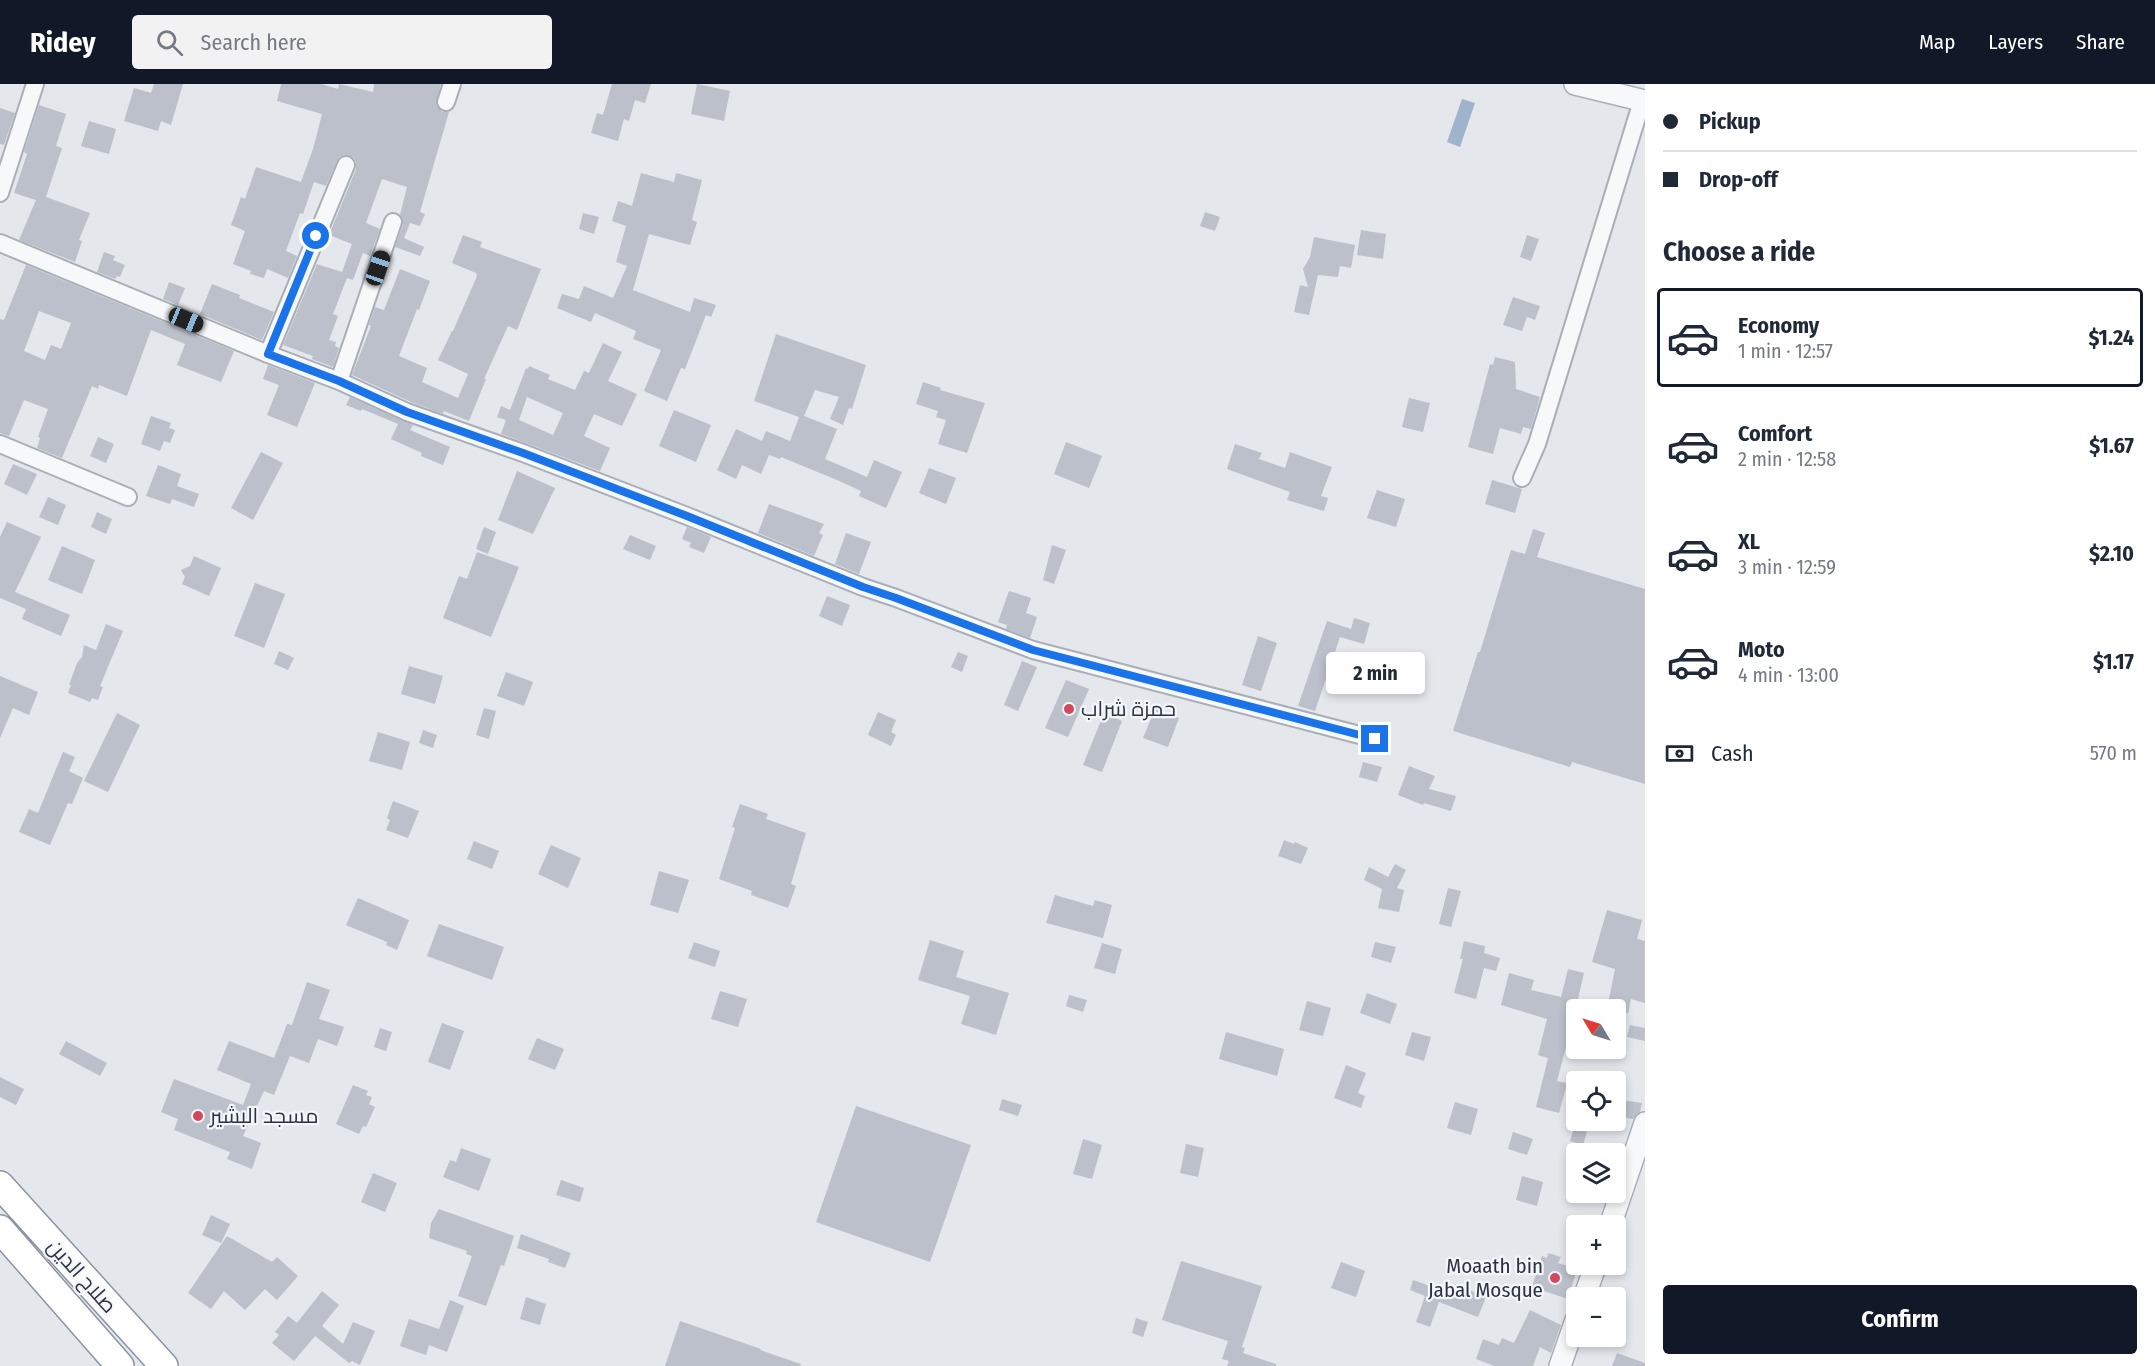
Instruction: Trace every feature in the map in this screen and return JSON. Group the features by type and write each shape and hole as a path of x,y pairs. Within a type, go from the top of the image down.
{"highway":[{"name":"صلاح الدين","path":"0,1185 164,1366"},
{"name":"صلاح الدين","path":"0,1229 120,1366"}],"street":[{"path":"0,193 35,84"},
{"path":"446,102 452,84"},
{"path":"1522,478 1537,444 1644,101 1575,84"},
{"path":"268,354 346,165"},
{"path":"339,381 393,222"},
{"path":"0,243 339,381 407,412 523,453 863,587 1033,650 1375,739"},
{"path":"0,444 128,497"},
{"path":"1614,1215 1645,1123"},
{"path":"1560,1366 1567,1347"}],"water":[{"path":"1462,99 1475,103 1460,147 1447,142"}],"building":[{"path":"154,84 183,84 171,125 161,121 158,131 124,121 134,88 151,93"},
{"path":"281,84 321,84 338,89 339,84 373,92 374,84 441,84 436,105 442,112 449,112 420,212 425,214 420,226 410,223 404,238 424,247 420,256 395,247 403,225 400,215 407,187 382,179 366,223 380,229 370,256 363,253 353,280 347,278 333,314 338,316 329,340 336,342 335,346 339,348 333,367 312,359 313,356 283,345 317,264 342,272 352,244 329,235 356,169 354,158 345,155 339,157 326,186 314,182 303,214 300,213 286,251 297,256 288,278 267,269 264,278 250,274 251,271 233,264 245,231 231,225 241,197 245,199 256,167 301,182 313,149 322,114 277,101"},
{"path":"612,84 651,84 645,103 635,100 629,121 624,119 618,141 591,133 597,113 603,115"},
{"path":"697,84 730,91 724,121 691,114"},
{"path":"39,105 66,114 56,146 62,148 46,197 90,213 79,240 82,241 75,262 19,240 36,200 14,193 27,154 24,152"},
{"path":"0,108 15,113 4,145 0,144"},
{"path":"89,121 116,129 109,154 81,146"},
{"path":"641,173 674,182 676,173 702,180 692,220 697,222 690,245 649,234 633,290 690,312 694,298 716,305 711,317 706,315 685,369 681,368 667,401 644,391 661,350 633,339 636,331 595,313 591,322 557,308 562,294 579,299 584,286 613,298 627,266 616,262 626,226 612,221 618,201 632,206"},
{"path":"1205,212 1220,217 1215,231 1200,226"},
{"path":"583,213 599,217 594,234 579,229"},
{"path":"1361,230 1386,234 1383,259 1357,255"},
{"path":"463,235 482,242 480,247 541,269 517,330 508,326 484,379 486,379 469,421 411,402 352,375 371,326 369,325 375,307 384,310 400,269 430,281 399,356 427,368 422,382 458,398 468,374 438,360 477,276 476,273 452,263"},
{"path":"1527,235 1539,239 1531,261 1520,257"},
{"path":"1314,237 1355,245 1351,268 1340,266 1338,277 1318,275 1309,315 1294,312 1300,285 1308,287 1303,269 1310,257"},
{"path":"104,252 115,256 113,260 125,265 120,277 117,276 115,279 97,272"},
{"path":"26,265 234,351 221,382 177,365 185,344 151,330 127,396 99,385 98,389 92,386 62,458 37,448 40,438 38,437 48,409 24,400 9,436 0,433 0,319 4,320","holes":["39,311 71,323 61,349 51,345 45,360 24,351"]},
{"path":"169,282 185,288 178,305 163,299"},
{"path":"212,284 274,312 262,340 200,314"},
{"path":"1513,297 1540,306 1535,320 1527,317 1522,331 1503,325"},
{"path":"776,334 866,365 852,409 849,408 843,425 830,419 839,397 815,390 804,416 837,429 825,459 867,477 874,460 902,472 886,508 859,496 861,491 781,457 780,459 769,455 761,474 742,465 736,479 717,470 736,429 762,441 766,431 790,441 799,417 754,401"},
{"path":"603,343 622,352 608,381 637,394 622,426 594,414 584,436 610,448 600,471 501,434 506,420 497,417 501,406 510,410 526,368 528,369 529,366 550,375 548,379 575,390 584,371 589,373","holes":["527,397 563,413 553,435 519,420"]},
{"path":"1495,357 1515,362 1516,389 1540,397 1531,429 1523,427 1521,434 1500,428 1493,454 1468,447 1490,364 1493,365"},
{"path":"268,365 315,383 297,427 267,415 279,385 263,379"},
{"path":"923,382 941,388 940,390 985,403 967,453 938,444 946,420 936,417 938,411 916,404"},
{"path":"350,397 413,425 410,430 450,447 443,465 391,439 398,424 346,405"},
{"path":"1409,398 1430,403 1423,432 1402,427"},
{"path":"674,410 711,425 696,462 659,446"},
{"path":"151,416 171,423 169,428 175,430 170,443 164,441 160,451 141,444"},
{"path":"98,437 114,444 106,463 90,456"},
{"path":"1066,442 1102,456 1089,488 1054,474"},
{"path":"1235,444 1262,453 1259,459 1285,468 1290,452 1332,467 1321,496 1328,498 1324,511 1287,500 1290,492 1227,469"},
{"path":"261,452 283,463 253,520 231,508"},
{"path":"13,464 37,474 27,495 4,484"},
{"path":"158,465 181,474 177,486 199,494 194,507 172,499 170,504 146,496"},
{"path":"929,468 956,478 946,504 919,493"},
{"path":"517,471 555,488 533,534 498,520"},
{"path":"1492,480 1522,489 1515,513 1485,504"},
{"path":"1377,490 1405,499 1396,527 1367,518"},
{"path":"48,497 66,505 58,525 39,517"},
{"path":"769,504 824,524 819,533 823,535 814,556 758,533"},
{"path":"97,512 112,519 106,534 91,527"},
{"path":"7,522 41,537 15,592 70,615 61,636 22,619 26,609 0,598 0,537"},
{"path":"484,527 496,532 488,554 476,549"},
{"path":"687,527 711,537 704,553 689,547 691,543 682,539"},
{"path":"1533,529 1545,533 1537,557 1645,589 1645,784 1572,762 1570,767 1453,731 1511,550 1525,554"},
{"path":"846,533 871,542 859,574 835,564"},
{"path":"630,535 656,546 650,560 623,549"},
{"path":"1052,545 1066,550 1054,584 1043,580"},
{"path":"62,546 95,560 82,594 48,580"},
{"path":"477,552 519,567 491,637 443,618 459,576 467,579"},
{"path":"194,556 221,568 209,596 182,584 185,577 181,570 190,566"},
{"path":"255,583 285,594 264,648 234,636"},
{"path":"1009,591 1031,598 1026,613 1037,617 1030,638 1006,629 1007,625 998,622"},
{"path":"827,596 850,605 842,626 819,616"},
{"path":"1354,618 1370,623 1364,644 1340,637 1315,711 1298,706 1327,621 1351,629"},
{"path":"106,624 123,631 100,686 103,687 98,700 92,698 90,702 68,693 71,685 69,685 77,663 82,657 84,645 96,650"},
{"path":"1258,636 1277,643 1261,691 1242,685"},
{"path":"279,651 294,658 288,670 274,664"},
{"path":"958,652 968,656 962,672 951,667"},
{"path":"1022,661 1037,667 1018,711 1004,705"},
{"path":"409,666 443,676 435,704 401,694"},
{"path":"506,672 533,682 524,706 497,696"},
{"path":"0,676 38,692 29,715 13,708 0,738"},
{"path":"1066,680 1089,689 1068,737 1045,728"},
{"path":"484,708 496,711 489,739 476,735"},
{"path":"1155,709 1179,718 1168,747 1143,738"},
{"path":"878,712 896,720 891,732 896,735 891,746 868,735"},
{"path":"117,713 140,725 108,792 84,781"},
{"path":"1104,713 1122,721 1102,772 1083,765"},
{"path":"423,730 437,735 433,748 419,743"},
{"path":"378,732 410,742 402,770 369,761"},
{"path":"63,752 75,757 69,771 83,778 72,804 68,803 50,845 19,832 29,809 38,813"},
{"path":"1363,762 1382,767 1377,782 1359,777"},
{"path":"1409,766 1435,776 1429,789 1456,796 1451,811 1424,803 1423,805 1398,795"},
{"path":"393,801 419,811 408,838 386,830 390,820 387,818"},
{"path":"740,804 768,814 766,819 806,833 791,884 796,886 788,908 751,895 752,891 719,879"},
{"path":"1284,840 1308,848 1301,864 1278,856"},
{"path":"474,841 499,851 492,869 467,859"},
{"path":"551,845 581,858 568,888 538,874"},
{"path":"1395,864 1406,870 1397,888 1404,890 1399,912 1378,908 1382,889 1364,880 1369,867 1388,877"},
{"path":"659,871 689,880 678,913 650,905"},
{"path":"1448,888 1461,891 1451,927 1439,924"},
{"path":"1055,895 1093,906 1095,900 1112,905 1103,938 1046,923"},
{"path":"358,898 409,920 397,950 386,945 387,942 346,925"},
{"path":"1607,910 1642,920 1637,939 1645,941 1645,1003 1631,999 1628,1013 1626,1013 1626,999 1609,999 1615,969 1592,962"},
{"path":"439,924 504,947 492,980 427,956"},
{"path":"930,940 964,951 956,977 1009,993 996,1035 961,1024 970,996 918,980"},
{"path":"1464,941 1485,946 1484,953 1500,958 1496,971 1484,968 1476,999 1454,993 1463,959 1460,959"},
{"path":"694,942 720,951 715,967 688,958"},
{"path":"1375,942 1396,947 1391,963 1371,957"},
{"path":"1102,943 1122,949 1115,974 1094,968"},
{"path":"1568,969 1584,973 1578,999 1566,999 1566,1047 1557,1081 1566,1083 1566,1087 1559,1113 1536,1107 1548,1058 1538,1055 1547,1019 1501,1005 1509,973 1534,980 1531,990 1561,997"},
{"path":"307,982 330,990 319,1019 344,1027 337,1046 318,1039 309,1063 290,1056 274,1095 264,1091 243,1136 261,1143 252,1169 227,1159 230,1152 174,1130 178,1119 161,1112 174,1079 243,1105 251,1084 217,1070 229,1041 274,1058 287,1024 292,1025"},
{"path":"720,991 747,999 738,1027 711,1019"},
{"path":"1367,993 1397,1004 1390,1024 1360,1013"},
{"path":"1069,995 1087,1000 1083,1012 1066,1006"},
{"path":"1307,1001 1331,1008 1323,1036 1299,1030"},
{"path":"442,1023 464,1031 450,1070 428,1062"},
{"path":"1630,1025 1645,1028 1645,1041 1627,1037"},
{"path":"380,1028 392,1032 386,1051 374,1047"},
{"path":"1226,1032 1284,1049 1277,1076 1219,1059"},
{"path":"1412,1032 1431,1037 1424,1061 1405,1055"},
{"path":"537,1038 564,1049 555,1070 528,1059"},
{"path":"66,1041 107,1063 100,1076 59,1054"},
{"path":"1346,1065 1366,1073 1358,1093 1365,1096 1361,1108 1334,1098"},
{"path":"0,1077 24,1089 16,1105 0,1097"},
{"path":"353,1085 368,1091 366,1095 372,1097 369,1104 375,1107 366,1127 363,1126 359,1134 336,1124"},
{"path":"1002,1099 1022,1105 1018,1116 999,1110"},
{"path":"1626,1101 1642,1103 1640,1112 1633,1119 1626,1118"},
{"path":"1455,1102 1478,1109 1471,1135 1447,1128"},
{"path":"856,1106 971,1145 930,1262 816,1222"},
{"path":"1573,1131 1587,1132 1584,1143 1570,1141"},
{"path":"1513,1132 1533,1139 1527,1155 1508,1149"},
{"path":"1083,1139 1102,1145 1092,1179 1073,1174"},
{"path":"1186,1144 1204,1148 1198,1177 1180,1173"},
{"path":"461,1148 491,1159 479,1191 443,1177 450,1160 456,1162"},
{"path":"373,1173 397,1183 385,1212 361,1202"},
{"path":"1522,1176 1543,1182 1537,1206 1516,1200"},
{"path":"561,1180 584,1188 580,1202 556,1195"},
{"path":"439,1209 514,1236 504,1266 501,1265 486,1306 458,1296 472,1256 466,1254 467,1251 429,1238 431,1223"},
{"path":"211,1215 230,1224 221,1243 202,1235"},
{"path":"521,1234 571,1253 565,1268 548,1262 549,1259 517,1248"},
{"path":"227,1236 272,1262 277,1257 298,1276 277,1300 265,1289 245,1310 224,1291 211,1309 188,1293"},
{"name":"Moaath bin Jabal Mosque","path":"1548,1253 1561,1257 1558,1263 1566,1266 1566,1275 1575,1275 1572,1287 1566,1287 1566,1298 1532,1287 1542,1256 1547,1258"},
{"path":"1181,1261 1262,1286 1242,1347 1245,1348 1243,1353 1276,1364 1276,1366 1227,1366 1229,1361 1222,1359 1228,1341 1162,1320"},
{"path":"1341,1262 1365,1271 1356,1297 1331,1288"},
{"path":"1413,1280 1452,1294 1455,1284 1486,1297 1478,1317 1439,1302 1430,1327 1416,1322 1425,1296 1410,1290"},
{"path":"322,1291 339,1305 322,1326 343,1344 353,1322 375,1331 360,1365 352,1361 349,1363 315,1336 294,1361 272,1343 279,1335 275,1332 288,1316 297,1323"},
{"path":"526,1297 546,1304 540,1325 520,1319"},
{"path":"450,1300 464,1306 447,1352 429,1345 426,1355 400,1346 409,1319 439,1329"},
{"path":"1530,1310 1561,1325 1551,1353 1540,1347 1533,1366 1494,1366 1476,1359 1483,1339 1499,1345 1502,1338 1514,1343"},
{"path":"1136,1318 1148,1322 1143,1337 1132,1333"},
{"path":"680,1321 801,1364 800,1366 665,1366"},
{"path":"1617,1353 1645,1363 1645,1366 1612,1366"}],"place":[{"name":"حمزة شراب","path":"1069,709"},
{"name":"مسجد البشير","path":"198,1116"},
{"name":"Moaath bin Jabal Mosque","path":"1555,1278"}],"route":[{"path":"316,236 268,354 339,381 407,412 523,453 863,587 1033,650 1375,739"}]}
